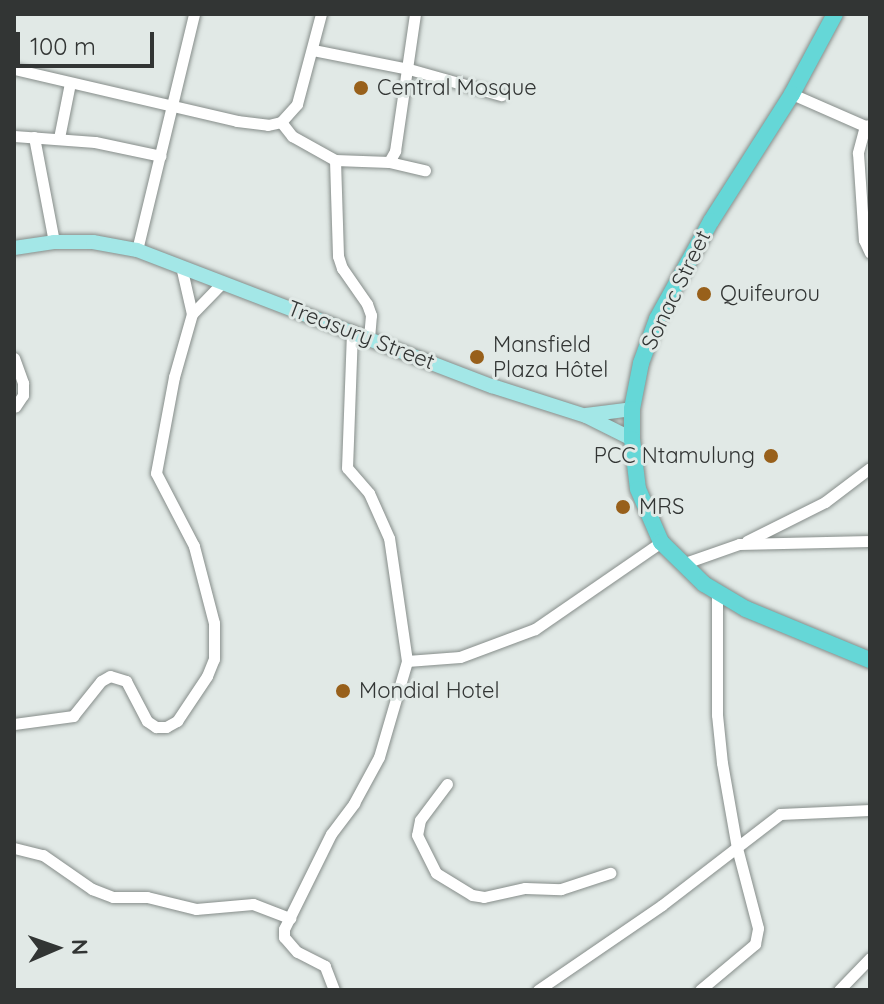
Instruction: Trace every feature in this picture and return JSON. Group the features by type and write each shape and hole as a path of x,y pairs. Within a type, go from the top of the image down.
{"highway":[{"name":"Sonac Street","path":"835,14 792,94 711,221 657,319 641,363 632,409 632,439 638,489 661,542 717,595 870,660"}],"main road":[{"name":"Treasury Street","path":"14,248 54,242 93,242 137,250 369,336 492,386 586,416 632,439"},
{"name":"Treasury Street","path":"586,416 632,409"}],"street":[{"path":"137,250 194,14"},
{"path":"14,69 237,121 268,125 281,122 297,104 321,14"},
{"path":"389,162 395,151 415,14"},
{"path":"313,50 409,69 501,95"},
{"path":"59,138 70,83"},
{"path":"792,94 867,126 858,153 858,176 864,240 870,253"},
{"path":"281,122 292,136 335,160 389,162 425,170"},
{"path":"14,136 59,138 161,156"},
{"path":"34,137 54,242"},
{"path":"335,160 338,256 342,268 367,304 372,324 369,336"},
{"path":"181,266 192,314"},
{"path":"14,724 73,716 101,681 110,676 126,681 147,721 156,727 166,727 177,721 207,676 214,659 214,623 194,546 156,473 174,377 192,314 223,282"},
{"path":"334,990 325,966 297,952 287,942 284,929 331,834 354,803 379,757 407,661 389,538 369,493 347,468 352,330"},
{"path":"14,358 23,383 23,395 15,407"},
{"path":"685,563 795,520 863,476 870,468"},
{"path":"739,544 870,541"},
{"path":"407,661 460,657 535,629 661,542"},
{"path":"700,990 755,944 757,937 737,848 717,715 717,595"},
{"path":"447,784 420,820 417,835 436,873 472,895 484,897 525,888 561,889 610,873"},
{"path":"538,990 780,814 870,810"},
{"path":"14,848 43,855 92,889 113,897 147,897 196,909 253,904 290,918"},
{"path":"839,990 870,958"}],"place":[{"name":"Central Mosque","path":"361,88"},
{"name":"Quifeurou","path":"704,294"},
{"name":"Mansfield Plaza Hôtel","path":"477,357"},
{"name":"PCC Ntamulung","path":"771,456"},
{"name":"MRS","path":"623,507"},
{"name":"Mondial Hotel","path":"343,691"}]}
